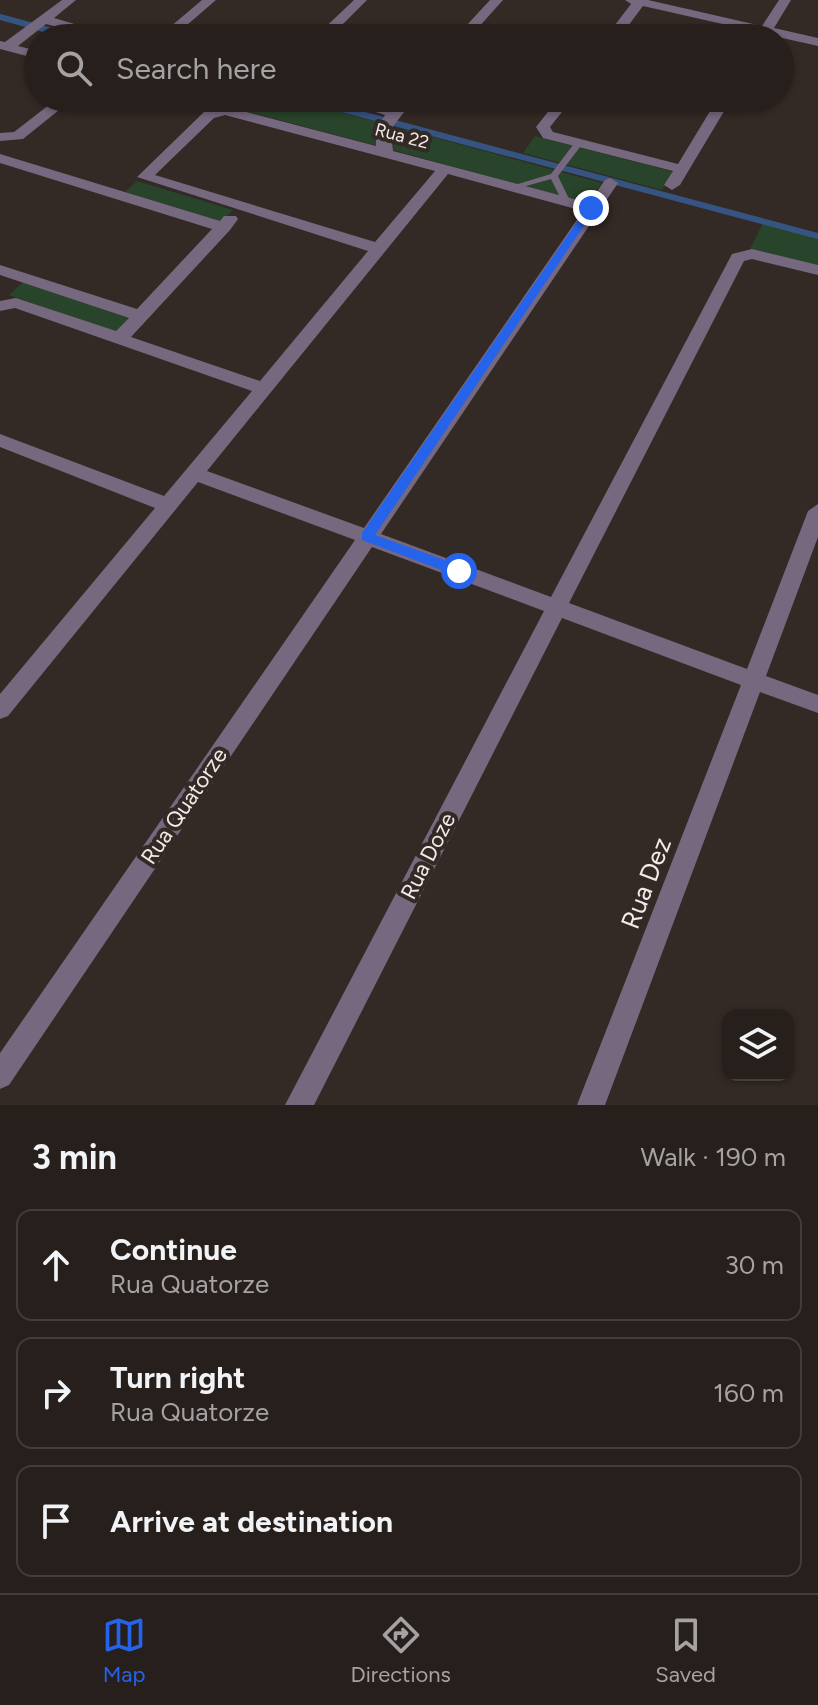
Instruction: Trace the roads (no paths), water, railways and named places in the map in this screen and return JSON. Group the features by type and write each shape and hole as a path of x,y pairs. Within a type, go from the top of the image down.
{"street":[{"path":"38,24 70,0"},
{"path":"181,24 210,0"},
{"path":"336,24 361,0"},
{"path":"475,24 497,0"},
{"path":"770,24 785,0"},
{"path":"621,24 637,1 726,24"},
{"path":"4,46 24,33"},
{"path":"794,38 818,42"},
{"path":"4,46 24,51"},
{"path":"0,137 18,136 49,112"},
{"name":"Rua 22","path":"218,112 209,115 145,177 377,248"},
{"name":"Rua 22","path":"232,112 445,168"},
{"path":"373,112 390,119"},
{"path":"386,152 380,137 396,112"},
{"path":"555,112 543,131 681,169"},
{"path":"672,185 716,112"},
{"path":"0,158 224,227"},
{"path":"0,710 445,168 591,208"},
{"name":"Rua Quatorze","path":"0,1076 610,183"},
{"path":"120,338 241,208"},
{"name":"Rua Doze","path":"299,1105 738,257 752,254 818,270"},
{"path":"0,270 141,316"},
{"path":"0,306 16,303 263,388"},
{"path":"4,448 167,505"},
{"path":"194,473 818,704"},
{"name":"Rua Dez","path":"591,1105 818,511"}],"lane":[{"path":"512,187 555,175 579,143"},
{"path":"555,175 566,201"}],"waterway":[{"path":"0,17 26,24"},
{"path":"353,112 818,236"}]}
